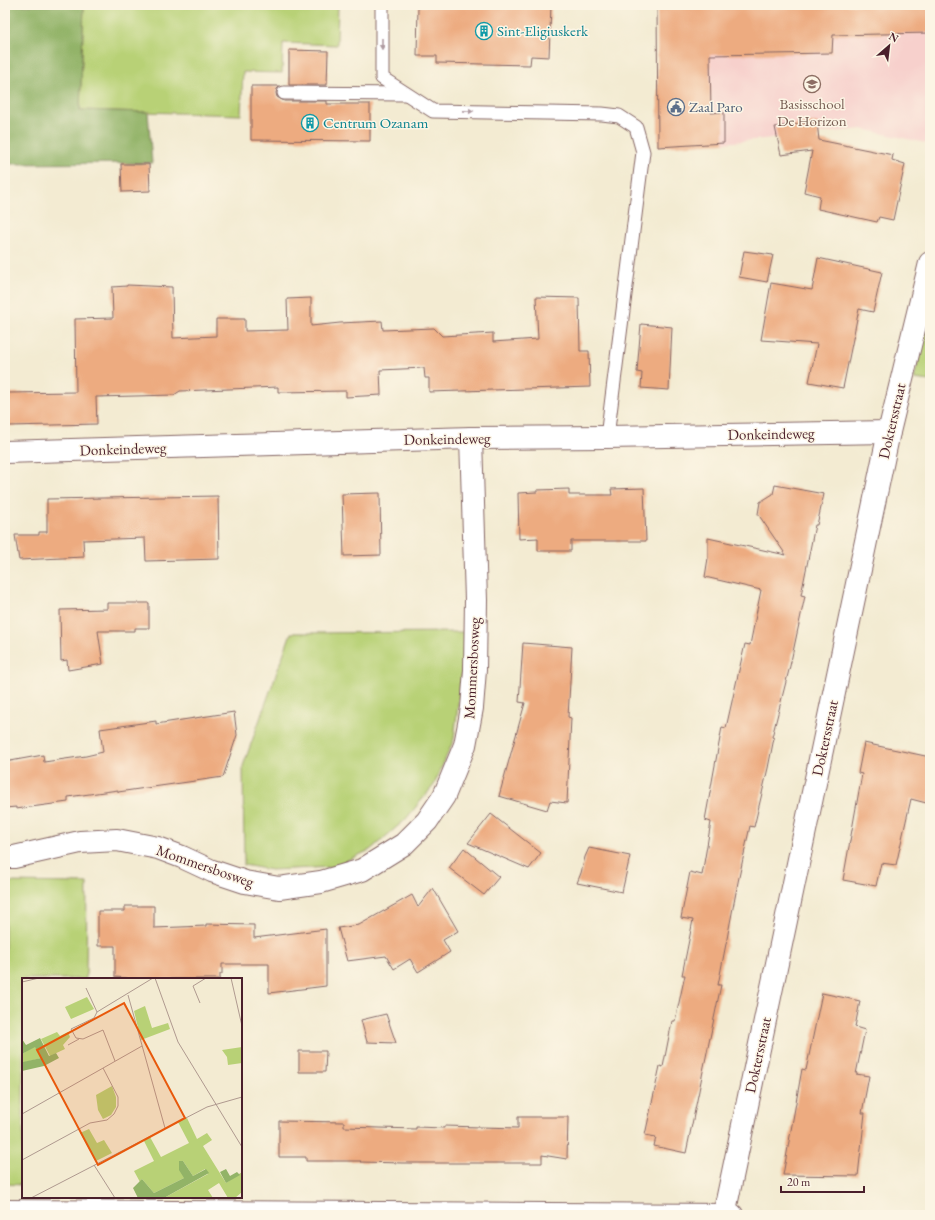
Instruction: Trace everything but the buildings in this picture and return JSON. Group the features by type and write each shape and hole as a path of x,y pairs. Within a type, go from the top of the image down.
{"street":[{"name":"Doktersstraat","path":"724,1215 890,432 930,262"},
{"name":"Donkeindeweg","path":"5,452 471,438 890,432"},
{"name":"Mommersbosweg","path":"5,857 14,857 80,842 117,840 158,848 212,871 245,882 279,888 321,882 362,870 404,844 427,821 444,796 465,745 472,708 475,670 476,600 471,438"},
{"path":"5,1211 732,1215"}],"lane":[{"path":"382,5 382,78 433,111 602,114 619,116 636,127 643,152 607,437"},
{"path":"284,93 406,94"}],"shaded area":[{"name":"Basisschool De Horizon","path":"930,5 930,144 862,129 724,143 724,112 696,113 701,55"}],"green space":[{"path":"6,5 84,5 80,110 148,112 152,163 5,164"},
{"path":"84,5 338,5 337,45 283,43 282,73 243,72 241,115 80,110"},
{"path":"930,311 930,381 914,379"},
{"path":"465,632 464,654 454,739 434,785 405,820 370,850 332,867 271,870 244,865 243,766 291,633"},
{"path":"5,882 87,883 86,978 22,978 22,1185 5,1184"}],"place":[{"name":"Sint-Eligiuskerk","path":"484,31"},
{"name":"Basisschool De Horizon","path":"812,84"},
{"name":"Zaal Paro","path":"676,107"},
{"name":"Centrum Ozanam","path":"310,123"}]}
